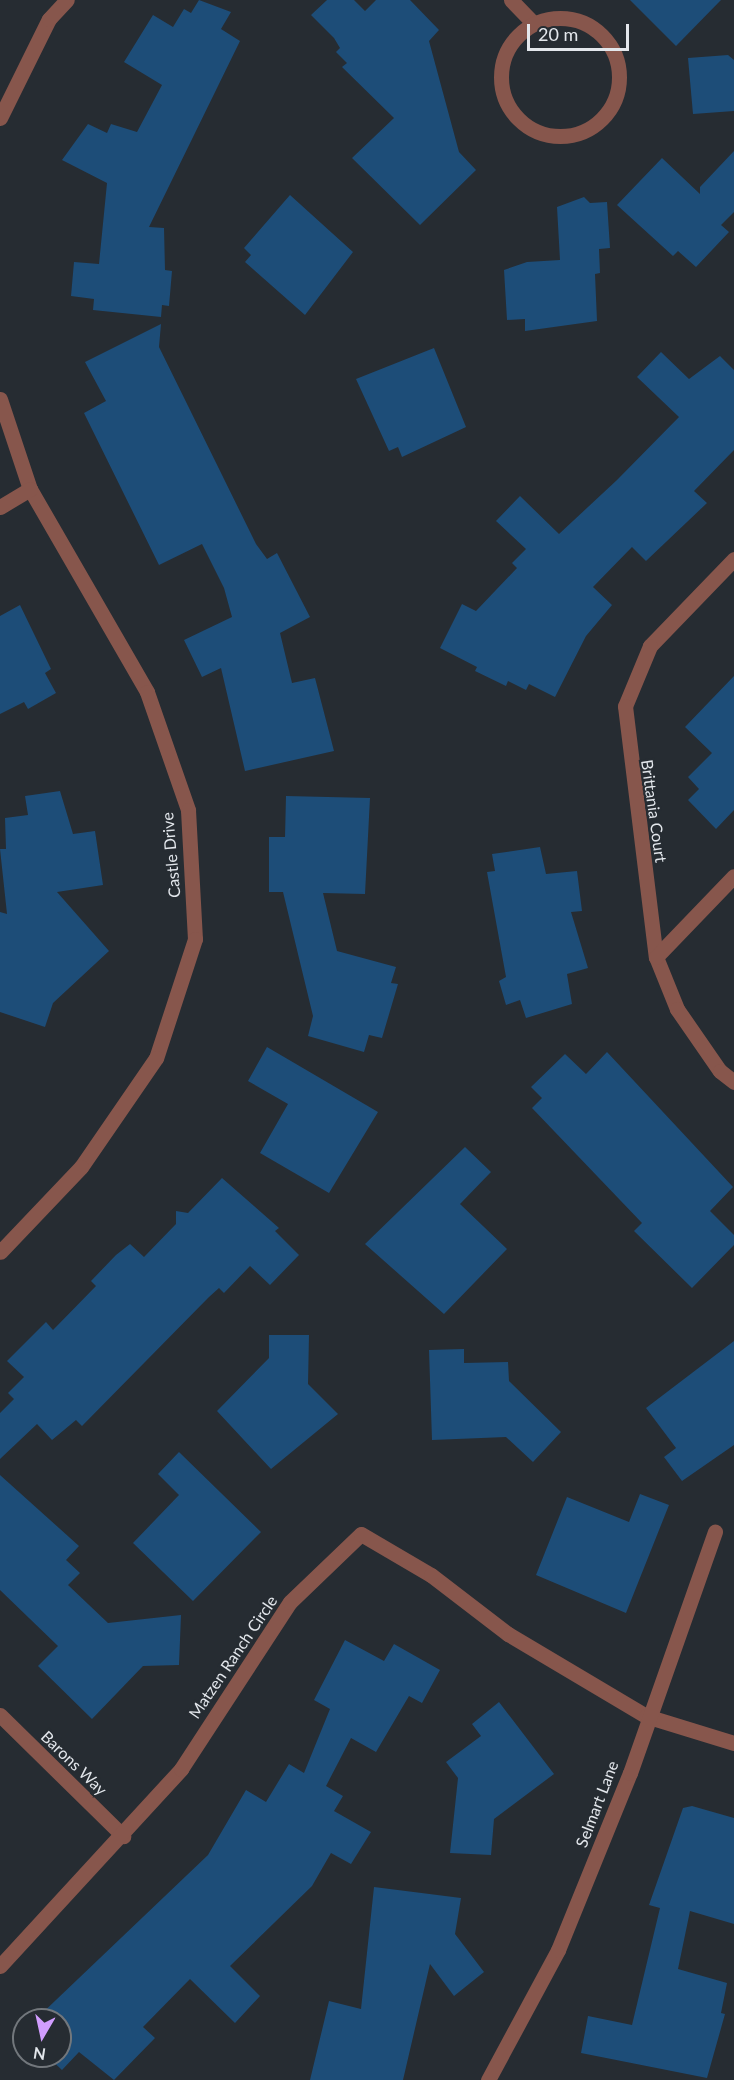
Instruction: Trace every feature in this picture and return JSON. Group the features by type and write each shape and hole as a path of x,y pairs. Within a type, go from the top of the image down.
{"street":[{"path":"0,118 49,20 67,0"},
{"path":"511,0 534,23"},
{"path":"569,17 597,29 611,45 619,89 604,117 581,133 561,136 529,127 506,102 504,55 534,23 569,17"},
{"name":"Castle Drive","path":"0,399 30,489 147,692 188,810 195,939 156,1058 81,1167 0,1251"},
{"path":"0,507 30,489"},
{"name":"Brittania Court","path":"734,559 650,646 625,706 657,957 677,1009 720,1071 734,1082"},
{"path":"657,957 734,876"},
{"name":"Selmart Lane","path":"488,2080 558,1950 630,1773 646,1716 716,1532"},
{"name":"Matzen Ranch Circle","path":"0,1966 123,1836 181,1769 290,1602 362,1534 431,1575 508,1634 646,1716 734,1743"},
{"name":"Barons Way","path":"0,1715 123,1836"}],"building":[{"path":"199,0 231,12 221,29 240,41 149,227 164,228 165,270 172,271 169,306 162,305 161,317 93,310 94,299 71,296 74,262 99,264 107,183 62,160 88,124 107,133 111,124 137,132 162,85 124,62 153,15 173,27 184,9 191,13"},
{"path":"327,0 354,0 365,11 376,0 410,0 439,30 429,41 459,152 476,170 420,225 352,158 394,118 342,67 347,63 336,52 340,48 334,38 311,15"},
{"path":"630,0 721,0 676,46"},
{"path":"728,55 734,60 734,111 693,114 688,58"},
{"path":"734,151 734,212 721,225 729,232 696,267 678,251 673,256 617,205 662,158 700,194 700,187"},
{"path":"290,195 353,252 305,315 245,262 251,255 244,248"},
{"path":"584,197 590,203 607,202 610,248 599,249 600,273 595,274 597,321 525,331 525,319 507,320 504,270 527,262 560,260 557,207"},
{"path":"161,324 159,347 256,544 267,559 277,553 310,617 280,633 292,683 315,678 334,751 245,771 221,668 202,677 184,640 232,617 224,588 202,544 159,565 84,413 106,401 85,362"},
{"path":"434,348 466,427 402,457 398,447 389,451 356,379"},
{"path":"661,352 689,379 720,356 734,370 734,450 694,491 707,503 646,561 632,547 593,587 612,605 586,636 555,697 529,684 526,690 508,681 506,686 475,671 477,667 440,648 462,604 476,611 517,568 512,563 526,549 496,521 520,496 559,534 617,480 679,417 637,377"},
{"path":"20,605 51,669 45,673 56,693 28,709 24,702 0,714 0,616"},
{"path":"734,676 734,810 716,829 688,800 699,789 688,777 712,753 685,727"},
{"path":"60,791 73,834 95,831 103,885 57,892 109,951 53,1003 45,1027 0,1012 0,912 7,914 0,849 6,849 5,818 28,815 25,796"},
{"path":"286,796 370,798 365,894 323,893 337,951 396,967 391,983 398,984 382,1038 369,1035 364,1052 308,1036 313,1016 283,892 269,892 269,837 285,837"},
{"path":"540,847 546,874 577,871 582,911 571,912 588,968 567,974 572,1004 526,1018 520,1000 506,1005 499,981 506,977 487,872 495,871 492,854"},
{"path":"267,1047 378,1112 329,1193 260,1153 288,1104 248,1081"},
{"path":"607,1052 733,1187 710,1211 734,1235 734,1245 692,1288 634,1231 642,1223 532,1108 542,1098 531,1087 565,1054 586,1074"},
{"path":"465,1147 491,1172 460,1204 507,1249 444,1314 365,1244"},
{"path":"222,1178 279,1228 275,1231 299,1255 270,1285 250,1266 224,1293 219,1288 82,1426 76,1420 52,1440 37,1424 0,1459 0,1413 14,1399 8,1393 24,1377 7,1361 46,1322 53,1330 96,1286 91,1281 116,1255 130,1244 144,1257 176,1224 176,1211 188,1213"},
{"path":"269,1335 309,1335 308,1384 338,1414 271,1469 217,1411 269,1358"},
{"path":"734,1341 734,1445 682,1481 664,1457 676,1448 646,1408"},
{"path":"464,1349 464,1363 508,1362 509,1381 561,1432 533,1462 506,1437 432,1440 429,1350"},
{"path":"179,1452 261,1532 193,1601 133,1543 179,1495 158,1474"},
{"path":"0,1475 79,1546 66,1560 80,1573 68,1585 108,1623 181,1615 179,1665 143,1666 92,1719 38,1666 58,1646 0,1590"},
{"path":"640,1494 669,1505 626,1613 536,1575 567,1497 629,1522"},
{"path":"345,1640 384,1661 394,1644 440,1670 422,1703 409,1696 376,1752 351,1738 326,1786 343,1796 334,1811 371,1832 351,1864 331,1853 312,1886 230,1966 260,1996 235,2023 190,1979 143,2027 155,2038 114,2080 79,2052 72,2059 72,2008 48,2008 208,1855 246,1790 266,1802 289,1764 304,1773 330,1709 314,1700"},
{"path":"499,1702 554,1774 494,1819 491,1855 450,1853 458,1778 446,1762 481,1736 472,1724"},
{"path":"692,1806 734,1818 734,1924 690,1911 678,1969 727,1983 721,2013 725,2014 707,2078 581,2053 588,2016 632,2025 660,1908 649,1905 683,1808"},
{"path":"374,1887 461,1898 455,1934 484,1972 454,1996 430,1964 403,2080 310,2080 329,2001 361,2009"}]}
